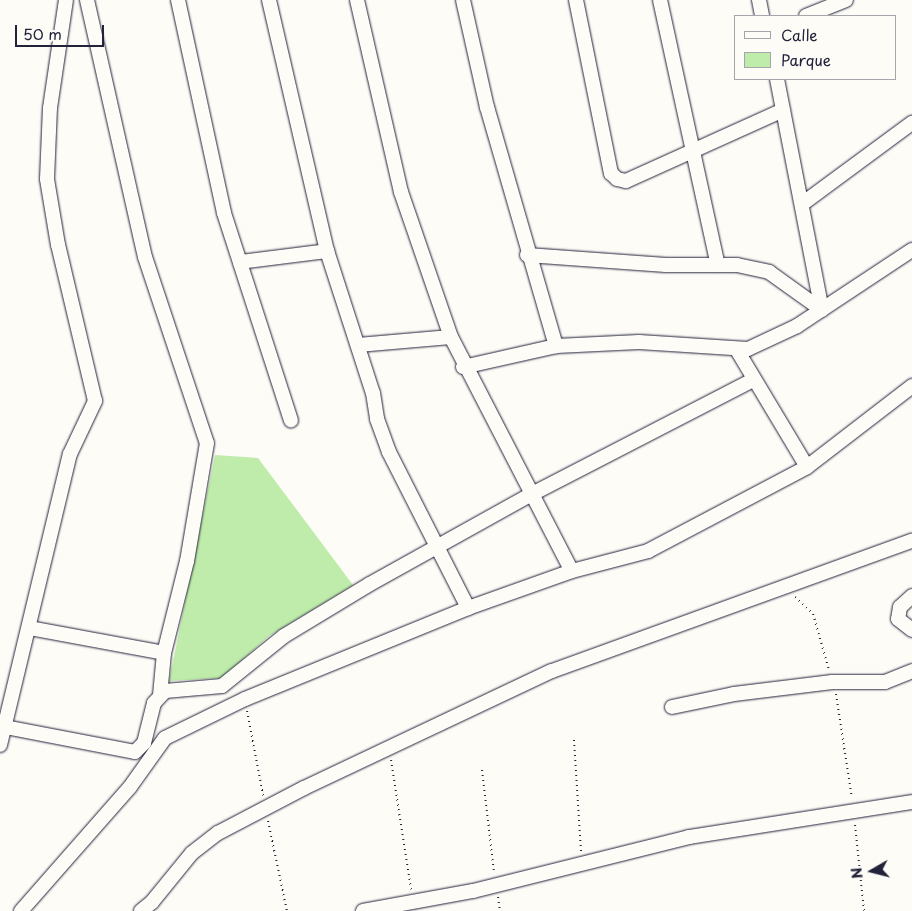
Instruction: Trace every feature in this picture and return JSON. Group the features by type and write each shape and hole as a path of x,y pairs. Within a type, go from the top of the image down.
{"street":[{"path":"0,745 2,726 29,628 70,454 95,401 58,245 47,178 50,108 66,0"},
{"path":"21,911 130,787 149,746 154,703 160,694 164,654 187,561 206,443 138,230 87,0"},
{"path":"178,0 224,214 291,420"},
{"path":"268,0 327,251 373,393 376,419 389,452 468,608"},
{"path":"357,0 401,192 450,337 463,367 572,571"},
{"path":"463,0 487,107 527,255 556,346"},
{"path":"576,0 611,174 616,179 626,181 694,148 783,110"},
{"path":"660,0 694,148 718,265"},
{"path":"759,0 762,15"},
{"path":"808,15 846,0"},
{"path":"777,80 822,310"},
{"path":"802,204 912,122"},
{"path":"463,367 556,346 639,342 737,350 762,345 822,310 912,250"},
{"path":"240,262 327,251"},
{"path":"527,255 718,265 769,272 822,310"},
{"path":"358,346 450,337"},
{"path":"737,350 753,380 807,467"},
{"path":"160,694 173,690 222,686 284,636 437,547 530,495 753,380"},
{"path":"2,726 126,752 135,752 165,738 196,720 468,608 572,571 648,551 807,467 912,386"},
{"path":"141,911 152,902 192,853 218,833 389,748 552,671 912,541"},
{"path":"912,596 900,607 898,619 912,630"},
{"path":"29,628 164,654"},
{"path":"672,707 734,694 832,682 885,682 912,671"},
{"path":"363,911 496,884 689,837 912,802"}],"path":[{"path":"784,587 813,614 839,706 854,811 864,911"},
{"path":"574,740 581,862"},
{"path":"389,748 413,902"},
{"path":"482,770 500,911"}],"green space":[{"path":"215,455 258,458 353,585 269,636 221,678 169,681"}]}
